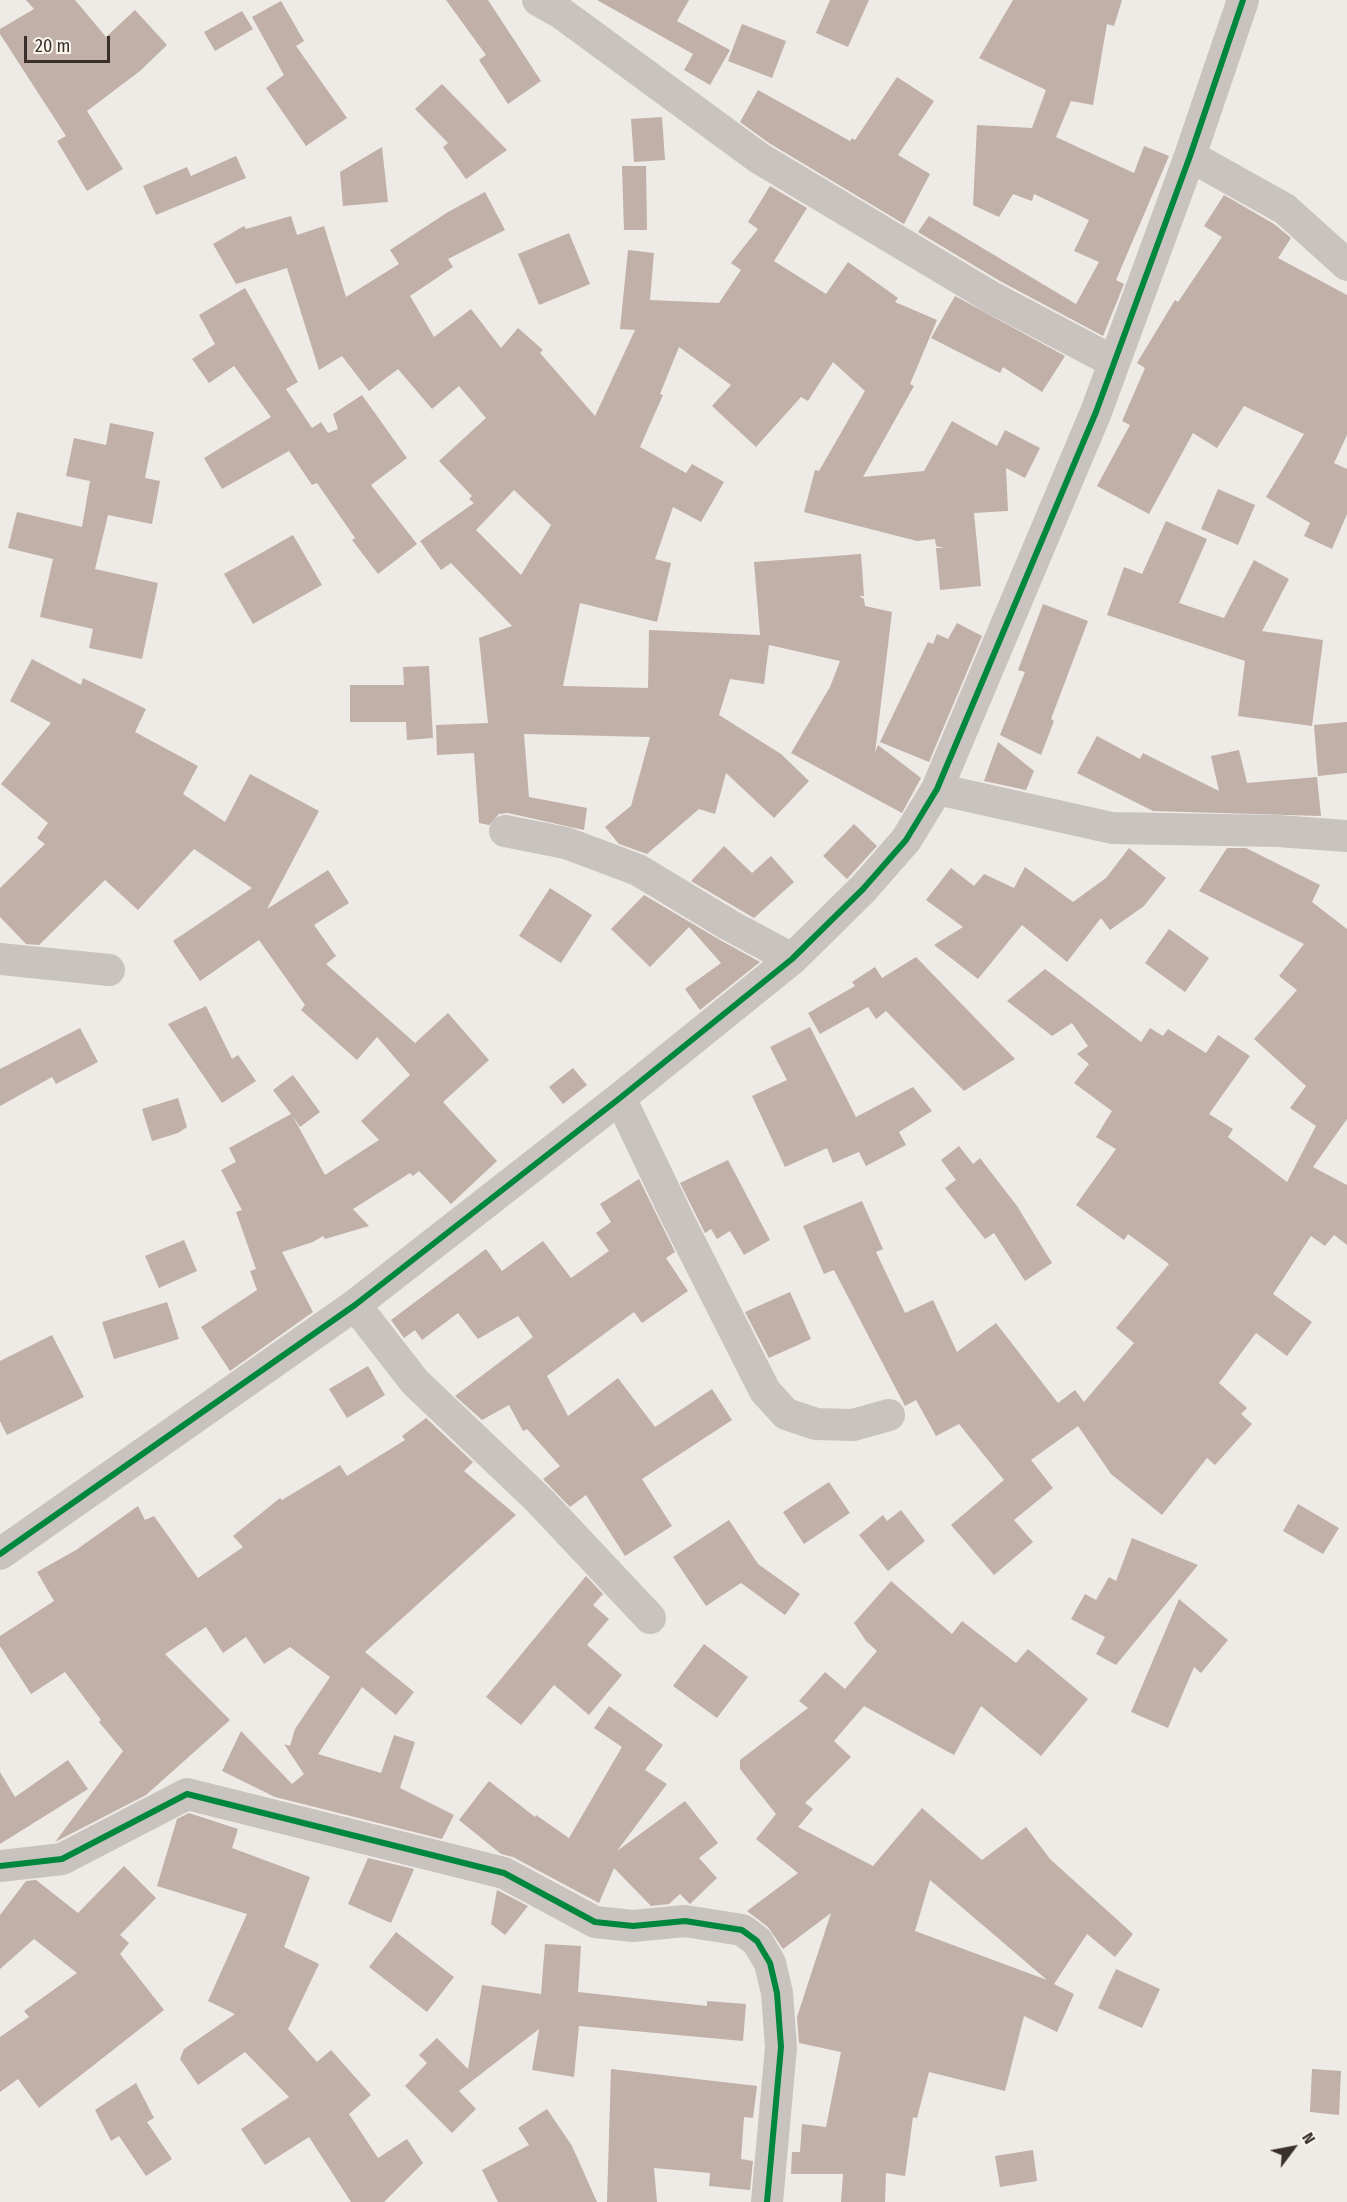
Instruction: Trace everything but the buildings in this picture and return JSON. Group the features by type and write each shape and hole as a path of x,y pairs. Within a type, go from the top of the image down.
{"street":[{"path":"538,0 561,13 759,158 991,297 1114,362"},
{"path":"0,1554 355,1305 620,1098 792,959 863,889 906,840 937,789 1096,412 1190,156 1243,0"},
{"path":"1190,156 1285,209 1347,265"},
{"path":"937,789 1112,828 1278,831 1347,836"},
{"path":"505,831 566,843 638,870 792,959"},
{"path":"0,959 110,970"},
{"path":"620,1098 678,1220 765,1391 786,1414 816,1424 853,1425 889,1415"},
{"path":"355,1305 415,1382 540,1501 650,1618"},
{"path":"0,1866 62,1859 187,1794 504,1873 595,1922 633,1926 685,1921 742,1930 757,1941 770,1962 777,1993 781,2047 766,2202"}],"cycle path":[{"path":"0,1554 355,1305 620,1098 792,959 863,889 906,840 937,789 1096,412 1190,156 1243,0"},
{"path":"0,1866 62,1859 187,1794 504,1873 595,1922 633,1926 685,1921 742,1930 757,1941 770,1963 777,1993 781,2047 767,2202"}]}
